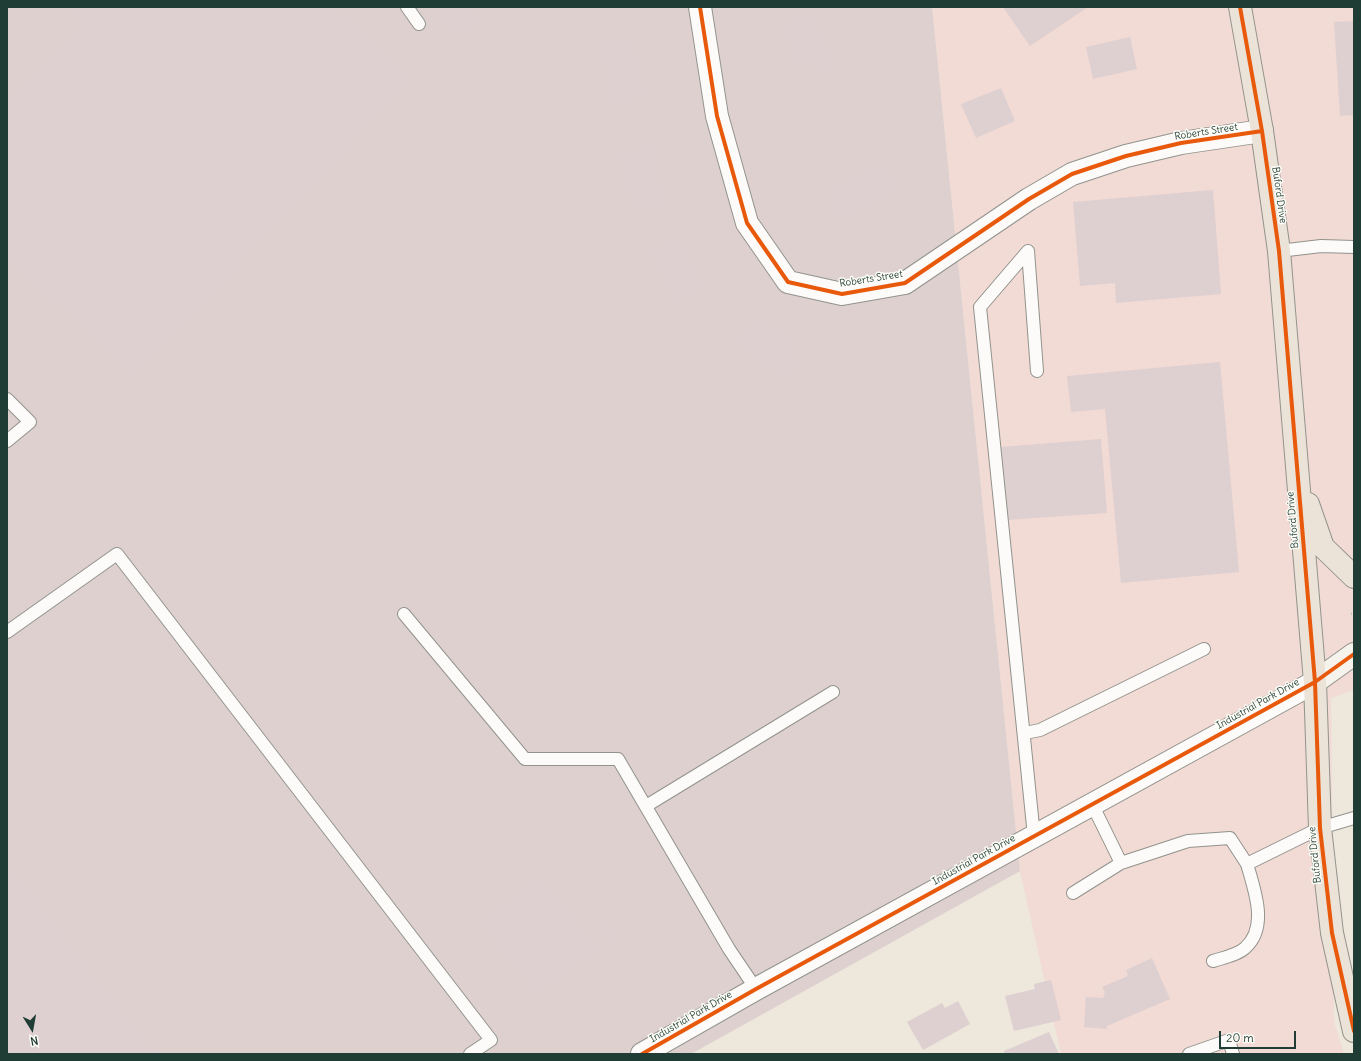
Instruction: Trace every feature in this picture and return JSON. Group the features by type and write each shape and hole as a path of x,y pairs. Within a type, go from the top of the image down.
{"highway":[{"name":"Buford Drive","path":"1240,7 1262,131 1279,251 1296,472 1315,682 1320,828 1332,934 1349,981 1354,1031"},
{"path":"1296,472 1323,547 1354,577"}],"street":[{"name":"Roberts Street","path":"700,7 717,116 747,223 788,282 842,294 906,283 1028,199 1072,174 1126,156 1181,143 1262,131"},
{"path":"1315,682 1354,654"},
{"name":"Industrial Park Drive","path":"642,1054 756,989 1315,682"}],"lane":[{"path":"407,7 419,24"},
{"path":"1279,251 1321,246 1354,248"},
{"path":"1034,836 1025,733 980,307 1028,250 1037,371"},
{"path":"7,399 30,422 7,441"},
{"path":"7,632 117,554 492,1040 470,1054"},
{"path":"404,614 524,759 618,759 729,948 756,989"},
{"path":"1025,733 1040,730 1204,649"},
{"path":"646,806 833,692"},
{"path":"1092,804 1121,863"},
{"path":"1246,864 1320,828 1354,818"},
{"path":"1073,893 1121,863 1188,840 1230,838 1246,864 1255,894 1258,915 1255,933 1245,949 1213,961"},
{"path":"1189,1054 1229,1040 1233,1054"}],"shaded area":[{"path":"7,7 932,7 1020,871 691,1054 7,1054"},
{"path":"932,7 1354,7 1354,690 1331,698 1334,1022 1344,1054 1061,1054 1020,871"}],"building":[{"path":"60,7 338,7 416,79 135,381 12,267 7,273 7,101 79,24"},
{"path":"430,7 475,7 485,19 456,41"},
{"path":"813,7 841,68 815,80 806,62 796,67 776,24"},
{"path":"1003,7 1088,7 1030,46"},
{"path":"1354,21 1354,115 1340,116 1334,22"},
{"path":"634,32 649,99 611,108 596,41"},
{"path":"1130,37 1137,69 1093,79 1086,47"},
{"path":"1001,88 1015,121 976,138 961,104"},
{"path":"654,142 668,206 630,215 616,151"},
{"path":"889,160 903,193 836,222 822,188"},
{"path":"1213,190 1221,294 1116,303 1115,283 1080,286 1073,202"},
{"path":"676,232 709,288 676,307 644,251"},
{"path":"757,311 800,343 793,352 804,361 786,385 732,344"},
{"path":"1220,362 1239,572 1121,583 1105,409 1071,412 1067,376"},
{"path":"1101,439 1107,513 1007,520 1001,447"},
{"path":"7,857 158,1054 7,1054"},
{"path":"541,872 602,949 537,1000 475,923"},
{"path":"605,917 621,937 608,947 592,927"},
{"path":"1152,958 1170,999 1107,1026 1107,1029 1084,1027 1086,997 1103,998 1105,992 1102,987 1128,976 1126,970"},
{"path":"1051,980 1061,1020 1014,1031 1005,996 1035,989 1034,984"},
{"path":"958,1001 970,1024 923,1050 907,1022 942,1003 945,1008"},
{"path":"1049,1032 1059,1054 1005,1054 1004,1051"}],"cycle path":[{"path":"700,7 717,116 747,223 788,282 842,294 905,283 1029,199 1072,174 1126,156 1181,143 1262,131"},
{"path":"1240,7 1262,131 1279,251 1315,682 1320,828 1332,933 1354,1031"},
{"path":"642,1054 756,989 1315,682 1354,654"}]}
